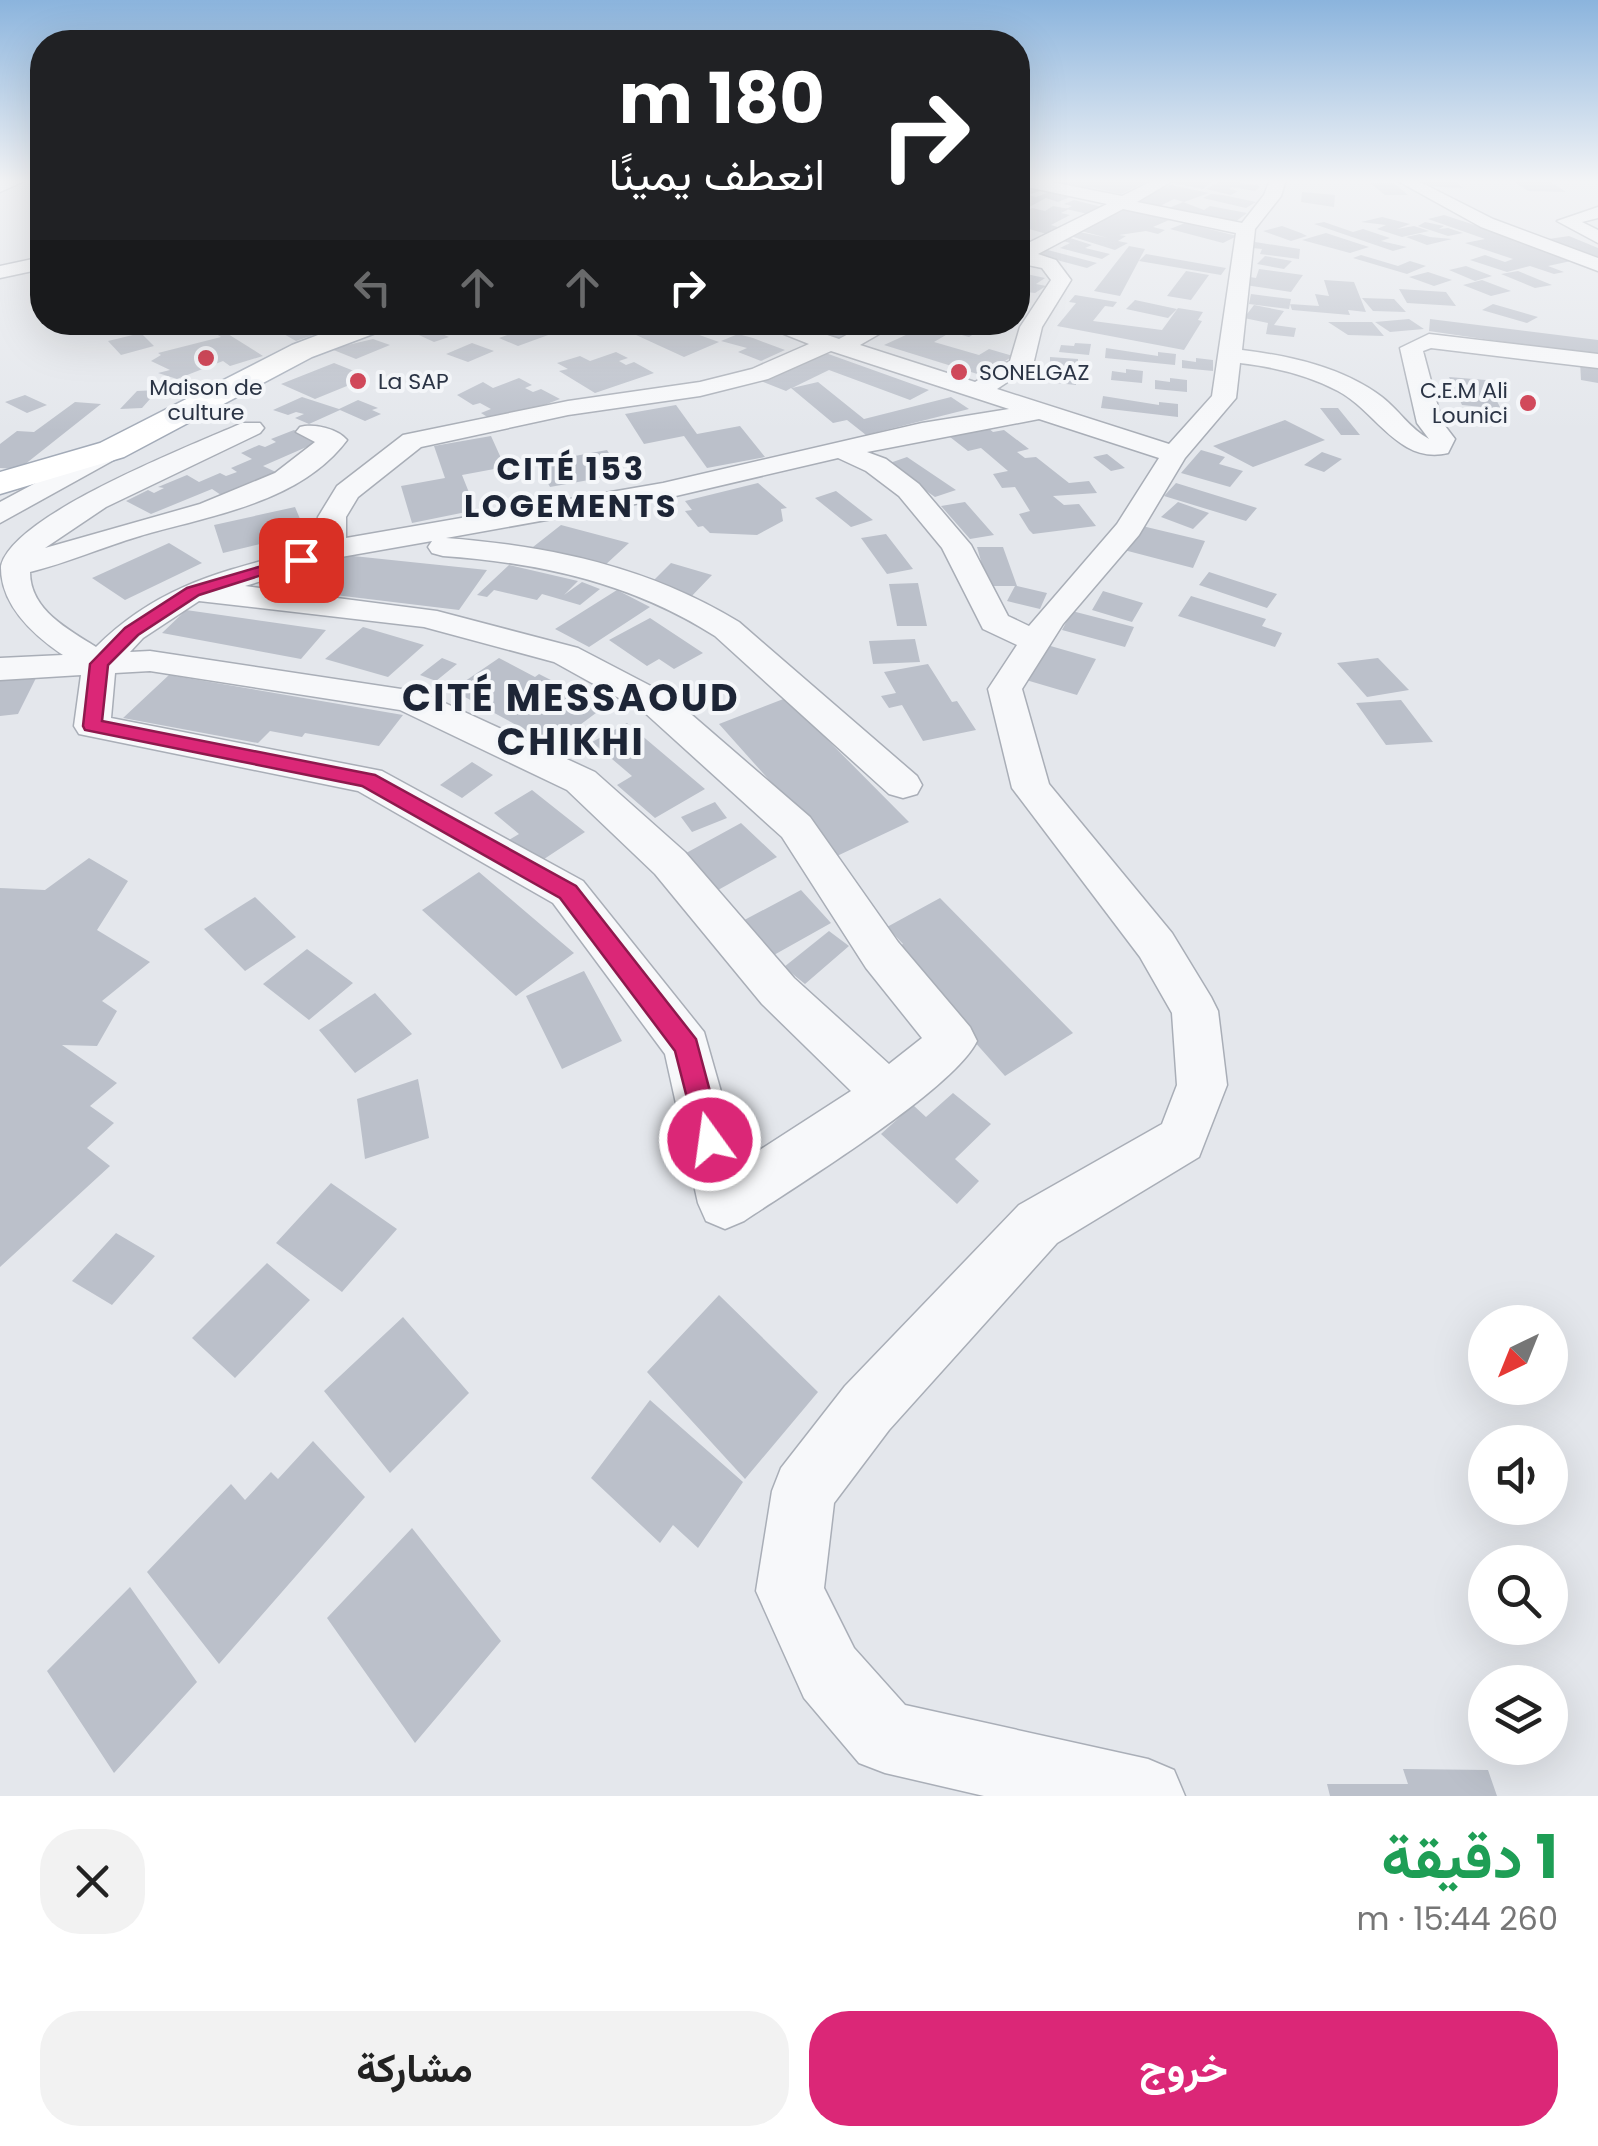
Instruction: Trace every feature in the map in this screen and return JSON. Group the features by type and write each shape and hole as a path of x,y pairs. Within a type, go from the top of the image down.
{"main road":[{"path":"0,483 112,450 302,351 344,335"}],"street":[{"path":"1030,332 1061,280 1049,264"},
{"path":"1148,1796 885,1737 829,1673 790,1591 804,1491 866,1408 1038,1224 1181,1140 1202,1085 1195,1011 1156,945 1031,788 1005,689 1050,618 1129,529 1174,454 1224,398 1241,264"},
{"path":"0,272 30,266"},
{"path":"804,335 1174,454"},
{"path":"337,549 330,534 332,517 347,492 412,441 568,408 700,390 760,374 858,335"},
{"path":"976,391 1021,365 1029,335"},
{"path":"1228,355 1281,362 1336,382 1376,404 1413,443 1429,448 1439,447 1442,439 1430,424 1411,348 1429,341 1598,361"},
{"path":"193,592 279,598 426,618 566,654 657,704 796,827 882,955 953,1042 888,1094 725,1202 687,1047 568,892 368,780 92,726 99,664 132,631 193,592 337,549 663,491 841,450 1039,411"},
{"path":"99,664 52,631 24,605 16,587 14,568 25,550 97,502 251,428"},
{"path":"14,568 132,529 210,510 285,479 334,440 309,432"},
{"path":"0,514 112,450"},
{"path":"841,450 876,465 908,490 956,545 995,622 1036,641"},
{"path":"373,544 530,555 604,574 700,610 727,629 903,784"},
{"path":"0,668 150,661 408,700 581,781 670,863 778,992 888,1094"}],"building":[{"path":"1115,264 1137,264 1120,296 1094,291"},
{"path":"1155,264 1226,268 1221,275"},
{"path":"1257,264 1289,264 1284,269"},
{"path":"1373,264 1426,266 1407,274"},
{"path":"1482,264 1558,264 1548,266 1564,272 1554,274 1530,266 1507,272"},
{"path":"1466,266 1492,276 1475,281 1449,270"},
{"path":"1259,269 1303,275 1291,292 1245,285 1250,277 1256,278"},
{"path":"1186,271 1209,275 1191,300 1167,296"},
{"path":"1518,271 1552,285 1535,288 1501,274"},
{"path":"1428,272 1452,280 1434,286 1409,277"},
{"path":"1030,275 1045,278 1036,284 1046,286 1030,292"},
{"path":"1324,280 1354,282 1366,312 1348,310 1350,315 1292,310 1290,304 1319,306 1315,294 1329,296"},
{"path":"1482,280 1511,291 1491,296 1463,285"},
{"path":"1399,289 1446,292 1456,306 1407,303"},
{"path":"1251,294 1291,299 1289,309 1249,304"},
{"path":"1075,295 1117,302 1113,307 1105,306 1093,321 1162,330 1178,308 1203,312 1198,320 1202,321 1184,350 1057,326 1076,303 1069,302"},
{"path":"1362,298 1394,299 1406,312 1373,311"},
{"path":"1135,300 1177,309 1168,318 1126,309"},
{"path":"1493,304 1538,317 1527,323 1482,310"},
{"path":"1254,305 1284,311 1274,325 1296,328 1294,337 1266,334 1268,323 1244,318"},
{"path":"1409,319 1424,329 1390,332 1375,322"},
{"path":"1430,319 1598,340 1598,356 1429,331"},
{"path":"1328,322 1372,322 1384,336 1348,335"},
{"path":"143,335 154,346 121,355 108,341"},
{"name":"Maison de culture","path":"218,335 230,335 263,356 230,366 223,361 177,379 158,373 170,370 151,361 161,355 158,353 221,337"},
{"path":"286,335 314,335 296,341"},
{"path":"419,335 449,337 434,342"},
{"path":"507,335 548,335 518,346 499,338"},
{"path":"636,335 699,335 719,342 684,357"},
{"path":"742,335 785,350 761,361 738,352 747,348 721,341"},
{"path":"823,335 851,335 839,341"},
{"path":"906,335 946,335 934,342 979,355 989,349 1013,356 987,377 884,345"},
{"path":"373,339 390,345 356,359 331,349"},
{"path":"472,343 494,351 468,362 446,354"},
{"path":"1091,344 1089,355 1059,352 1061,345"},
{"path":"1106,348 1158,356 1158,352 1176,354 1175,365 1105,358"},
{"path":"820,351 929,390 910,400 829,370 792,388 818,382 864,419 951,397 969,409 866,435 847,420 833,423 791,388 786,391 758,380"},
{"path":"616,352 628,358 619,361 626,365 634,362 654,373 595,393 559,371 568,369 557,363 580,356 590,361"},
{"path":"1050,357 1078,359 1078,366 1050,368"},
{"path":"1196,358 1213,360 1213,371 1182,368 1182,360 1196,362"},
{"path":"1580,361 1598,364 1598,383 1581,380"},
{"path":"334,363 369,377 315,399 281,384"},
{"path":"1126,369 1143,371 1142,383 1111,380 1112,371 1126,373"},
{"path":"1047,371 1076,373 1076,385 1046,382"},
{"path":"1449,377 1486,380 1501,409 1462,405"},
{"path":"519,378 532,385 525,388 533,392 541,389 560,399 497,423 481,413 491,409 480,403 473,405 457,395 483,382 493,388"},
{"path":"1170,378 1187,380 1187,392 1155,389 1155,380 1170,382"},
{"path":"158,390 142,408 120,409 137,391"},
{"path":"25,395 47,405 27,413 5,402"},
{"path":"1103,396 1159,405 1178,404 1178,417 1101,408"},
{"path":"302,397 339,409 358,400 378,408 372,410 381,414 365,421 340,410 309,424 295,418 304,414 288,415 273,410"},
{"path":"75,402 101,404 19,469 0,468 0,444 17,431 34,432"},
{"path":"676,405 697,434 740,426 765,457 707,468 684,436 644,444 625,414"},
{"path":"1320,408 1338,408 1360,435 1341,435"},
{"path":"1285,420 1325,440 1253,467 1213,446"},
{"path":"988,428 993,432 1004,430 1029,449 1017,452 1025,458 1036,457 1069,483 1089,481 1097,493 1053,496 1064,505 1079,504 1096,526 1033,534 1019,514 1030,511 1015,487 1002,488 993,474 1008,471 981,448 968,451 950,437"},
{"path":"294,430 318,442 263,466 278,473 224,497 212,489 151,514 126,501 148,490 154,493 164,488 158,487 187,475 199,482 220,473 226,476 237,472 231,468 252,459 241,453 259,445 265,447 276,442 271,439"},
{"path":"491,436 505,467 462,475 476,510 412,523 401,486 445,478 434,446"},
{"path":"607,450 622,474 550,487 537,463"},
{"path":"1201,450 1225,457 1219,464 1243,471 1230,487 1181,473"},
{"path":"1322,452 1342,459 1324,472 1304,465"},
{"path":"1107,454 1125,468 1111,471 1093,457"},
{"path":"907,457 956,490 935,497 887,464"},
{"path":"758,483 787,508 781,509 783,521 757,535 710,533 703,526 698,527 685,511 692,510 685,501"},
{"path":"1176,483 1257,508 1246,521 1164,496"},
{"path":"836,491 873,520 851,527 815,498"},
{"path":"965,502 994,535 970,539 941,506"},
{"path":"1178,502 1209,513 1193,529 1161,517"},
{"path":"295,507 306,533 223,553 214,525"},
{"path":"561,525 629,543 603,567 533,547"},
{"path":"1138,525 1205,541 1193,568 1124,550"},
{"path":"886,534 913,569 887,574 861,538"},
{"path":"169,543 202,563 125,600 92,578"},
{"path":"977,547 1003,547 1017,586 1047,593 1040,609 1007,601 1015,586 988,586"},
{"path":"334,554 487,570 459,610 302,591"},
{"path":"671,563 712,575 688,600 651,583"},
{"path":"509,565 578,581 564,595 582,582 600,589 580,605 542,594 537,600 494,590 487,597 477,595"},
{"path":"1209,572 1277,594 1267,608 1199,585"},
{"path":"918,583 927,626 897,626 889,584"},
{"path":"617,590 650,607 589,647 555,629"},
{"path":"1103,591 1143,603 1132,622 1092,610"},
{"path":"1191,596 1266,619 1262,626 1282,633 1275,647 1178,616"},
{"path":"186,610 326,630 301,659 162,633"},
{"path":"1072,611 1134,627 1125,647 1062,630"},
{"path":"650,618 703,653 674,669 659,659 647,666 609,640"},
{"path":"363,627 424,645 388,677 325,659"},
{"path":"915,639 920,662 873,664 869,641"},
{"path":"1047,645 1096,659 1077,695 1026,680"},
{"path":"442,658 457,664 436,681 420,675"},
{"path":"499,658 604,707 553,745 452,690"},
{"path":"1378,658 1409,690 1367,697 1337,663"},
{"path":"928,664 976,730 923,741 902,705 889,708 881,696 896,693 884,672"},
{"path":"38,674 18,714 0,716 0,678"},
{"path":"169,675 403,715 379,746 270,731 258,743 123,718"},
{"path":"786,698 909,822 837,856 719,724"},
{"path":"1401,700 1433,742 1386,745 1356,703"},
{"path":"627,723 705,789 655,818 617,785 632,776 592,742"},
{"path":"472,762 493,775 462,798 440,785"},
{"path":"532,790 585,832 532,867 504,843 519,834 494,813"},
{"path":"715,802 727,818 692,832 681,817"},
{"path":"741,823 777,857 711,894 677,858"},
{"path":"89,858 128,881 97,930 150,962 102,1001 117,1011 97,1046 62,1045 117,1083 90,1106 114,1123 87,1148 110,1166 0,1267 0,888 45,890"},
{"path":"479,872 574,953 516,996 422,910"},
{"path":"801,890 831,923 765,960 735,925"},
{"path":"255,897 296,937 245,971 204,929"},
{"path":"940,898 1073,1033 1005,1076 893,950 903,944 887,927"},
{"path":"829,931 849,946 805,984 784,967"},
{"path":"307,949 353,983 309,1020 263,984"},
{"path":"584,971 622,1041 562,1069 526,996"},
{"path":"375,993 412,1034 355,1073 319,1030"},
{"path":"418,1079 429,1138 365,1159 357,1099"},
{"path":"953,1093 991,1124 955,1159 979,1181 957,1204 881,1134 913,1105 926,1117"},
{"path":"331,1183 397,1229 342,1292 276,1243"},
{"path":"116,1233 155,1256 112,1305 72,1281"},
{"path":"267,1263 310,1300 235,1378 192,1338"},
{"path":"719,1295 818,1392 745,1479 647,1372"},
{"path":"403,1317 469,1393 390,1473 324,1391"},
{"path":"650,1400 743,1482 698,1548 673,1525 660,1543 591,1478"},
{"path":"313,1441 365,1497 219,1664 147,1572 231,1484 245,1500 271,1472 278,1479"},
{"path":"412,1528 501,1641 415,1743 327,1618"},
{"path":"130,1587 197,1682 114,1773 47,1671"},
{"path":"1403,1769 1488,1770 1497,1796 1330,1796 1327,1784 1408,1784"}],"place":[{"name":"Maison de culture","path":"206,358"},
{"name":"SONELGAZ","path":"959,372"},
{"name":"La SAP","path":"358,381"},
{"name":"C.E.M Ali Lounici","path":"1528,403"}],"district":[{"name":"CITÉ 153 LOGEMENTS","path":"571,488"},
{"name":"CITÉ MESSAOUD CHIKHI","path":"571,720"}],"route":[{"path":"301,560 193,592 132,631 99,664 92,726 368,780 568,892 687,1047 710,1140"}]}
